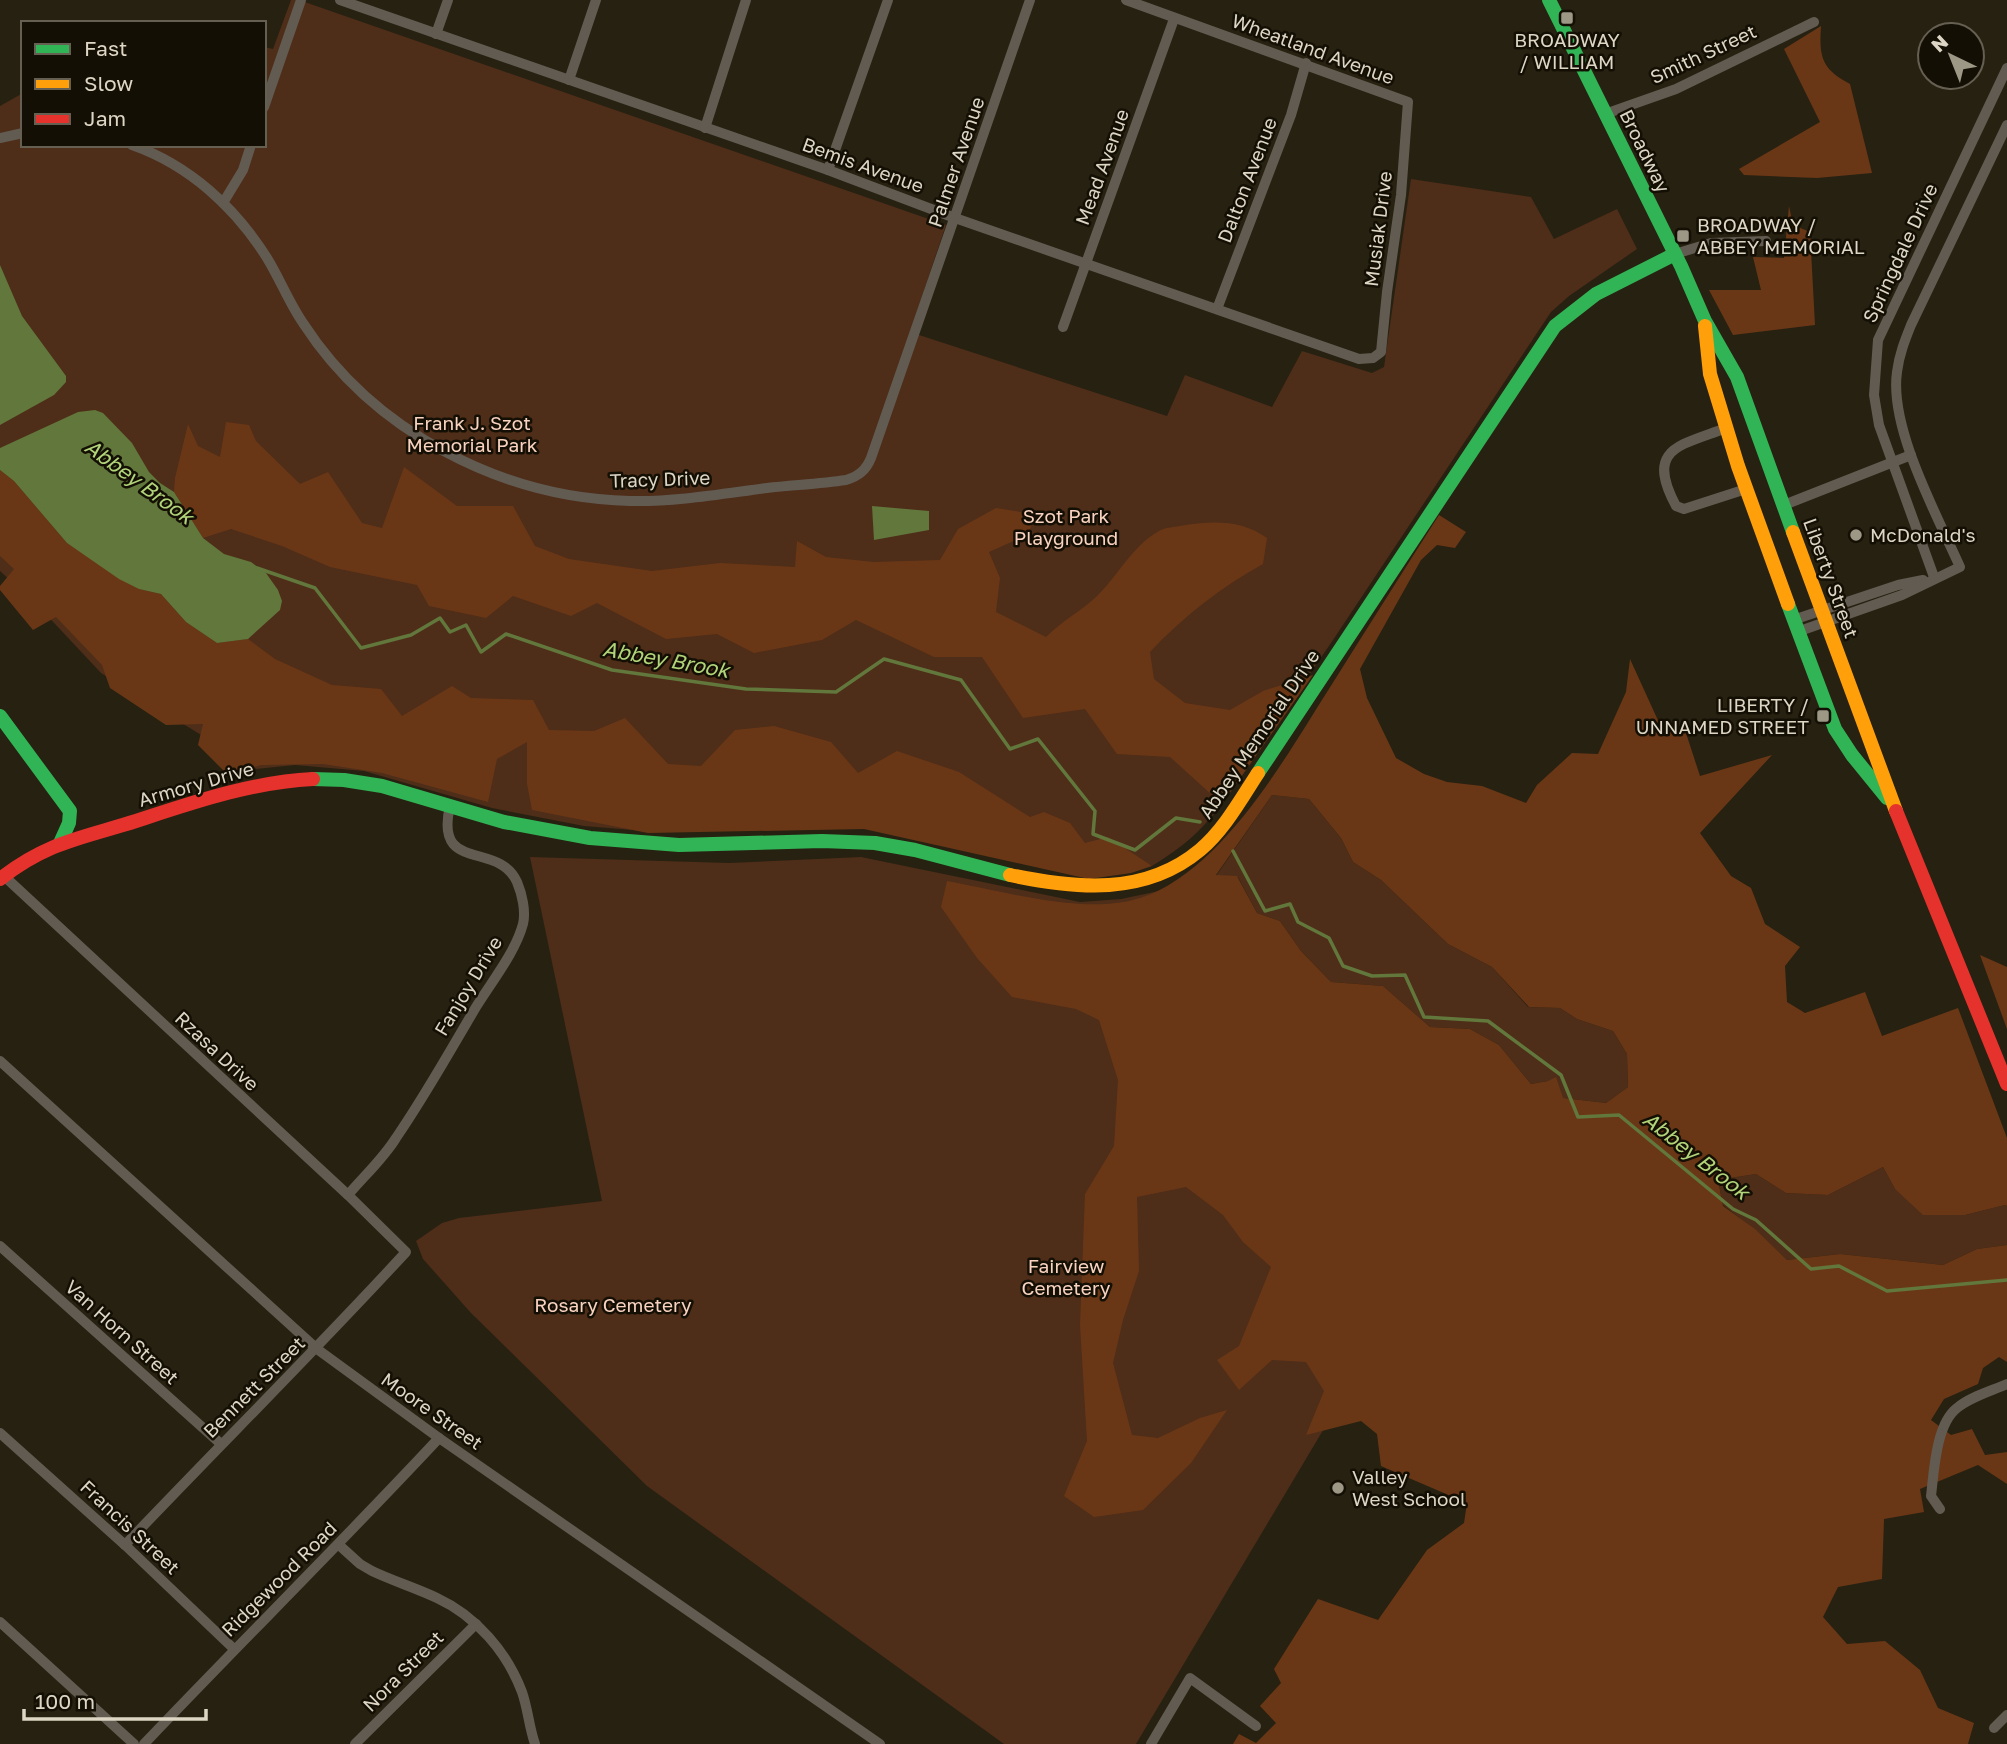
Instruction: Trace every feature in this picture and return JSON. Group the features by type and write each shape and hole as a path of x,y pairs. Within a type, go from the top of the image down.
{"main road":[{"name":"Broadway","path":"1549,0 1675,254 1705,321 1728,361"},
{"name":"Abbey Memorial Drive","path":"450,806 531,828 614,840 699,845 853,841 899,847 1040,881 1072,886 1118,887 1149,878 1181,863 1200,850 1242,799 1555,326 1595,294 1675,254"},
{"name":"Broadway","path":"1705,321 1710,374 1717,396"},
{"name":"Liberty Street","path":"1728,361 1753,416 1896,810 2007,1084"},
{"name":"Liberty Street","path":"1717,396 1746,489 1835,729 1896,810"},
{"path":"0,716 70,811 69,824 60,844"},
{"name":"Armory Drive","path":"2,877 27,858 60,844 240,788 285,781 358,781 450,806"}],"street":[{"path":"266,101 301,0"},
{"name":"Bemis Avenue","path":"340,0 1359,359 1373,358"},
{"path":"436,34 449,0"},
{"path":"569,80 596,0"},
{"path":"705,128 746,0"},
{"path":"828,170 888,0"},
{"name":"Palmer Avenue","path":"915,335 1030,0"},
{"name":"Wheatland Avenue","path":"1126,0 1408,102"},
{"name":"Mead Avenue","path":"1063,327 1174,19"},
{"name":"Smith Street","path":"1605,114 1676,89 1814,22"},
{"name":"Dalton Avenue","path":"1217,309 1291,115 1306,63"},
{"name":"Springdale Drive","path":"1934,578 1879,425 1874,395 1878,340 2007,68"},
{"name":"Musiak Drive","path":"1373,358 1381,352 1401,195 1408,102"},
{"path":"1795,626 1902,595 1960,567 1901,427 1896,398 1896,373 1911,325 2007,125"},
{"path":"0,138 21,133"},
{"name":"Tracy Drive","path":"137,147 155,154 194,178 223,203 249,231 318,345 345,377 374,404 416,435 468,463 520,483 570,495 629,501 662,500 854,478 864,471 871,458 915,335"},
{"path":"223,203 243,170 250,147"},
{"path":"1675,254 1711,243 1766,241"},
{"path":"1726,428 1676,447 1665,458 1663,475 1676,506 1681,508 1703,505 1746,489"},
{"path":"1784,505 1911,455"},
{"name":"Fanjoy Drive","path":"348,1195 395,1141 490,985 522,925 523,904 514,877 496,862 470,854 452,843 446,830 450,806"},
{"name":"Rzasa Drive","path":"2,877 348,1195 406,1252"},
{"name":"Moore Street","path":"0,1061 317,1349 439,1438 880,1744"},
{"name":"Van Horn Street","path":"0,1246 221,1444"},
{"name":"Bennett Street","path":"125,1545 317,1349 406,1252"},
{"path":"1940,1509 1931,1496 1938,1448 1947,1419 1957,1407 2007,1384"},
{"name":"Francis Street","path":"0,1433 125,1545 234,1649"},
{"name":"Ridgewood Road","path":"144,1744 234,1649 339,1545 439,1438"},
{"path":"339,1545 372,1571 439,1599 476,1624 501,1653 517,1679 536,1744"},
{"path":"0,1622 134,1744"},
{"name":"Nora Street","path":"355,1744 476,1624"},
{"path":"1151,1744 1190,1678 1256,1726"},
{"path":"1994,1728 2007,1715"}],"green space":[{"name":"Frank J. Szot Memorial Park","path":"291,0 299,0 946,225 910,332 1167,416 1185,375 1272,407 1302,351 1372,373 1384,367 1411,179 1531,197 1554,239 1617,209 1637,249 1569,296 1551,312 1222,804 1190,838 1152,866 862,826 657,832 584,826 492,808 364,771 295,765 256,769 101,673 41,609 0,571 0,106 21,94 21,147 266,147 266,47 273,49"},
{"path":"1272,795 1309,799 1341,838 1353,862 1381,880 1448,944 1492,967 1528,1007 1560,1008 1577,1019 1613,1031 1627,1054 1628,1087 1606,1103 1563,1098 1548,1081 1531,1084 1499,1045 1470,1029 1430,1027 1383,986 1331,982 1301,951 1280,921 1257,913 1238,877 1216,876"},
{"name":"Fairview Cemetery","path":"530,857 729,863 861,857 1080,902 1121,899 1159,891 1409,1286 1136,1744 1004,1744 647,1486 471,1313 423,1259 416,1241 442,1223 459,1218 602,1201"},
{"path":"1883,1167 1895,1189 1965,1215 2007,1206 2007,1245 1977,1249 1943,1265 1840,1254 1787,1260 1723,1205 1719,1185 1730,1178 1756,1174 1786,1193 1828,1195"}],"shaded area":[{"path":"1821,26 1824,61 1833,73 1850,84 1872,173 1817,178 1744,175 1739,169 1820,122 1784,49"},
{"path":"1789,206 1793,225 1810,232 1815,325 1733,335 1709,290 1761,290 1753,257 1784,258"},
{"path":"226,422 249,425 256,441 300,484 328,472 362,523 382,528 404,467 457,506 513,506 535,546 569,559 652,571 720,563 795,567 797,541 826,557 874,562 940,560 958,529 996,508 1034,514 1029,534 989,552 1000,578 996,612 1046,637 1096,597 1133,553 1159,531 1203,523 1246,527 1267,538 1263,564 1203,604 1150,652 1154,679 1185,703 1230,710 1263,691 1313,675 1222,804 1170,757 1117,754 1085,709 1023,718 982,657 934,657 856,620 822,640 754,653 717,634 666,639 597,603 571,616 513,596 486,618 429,606 417,585 330,567 282,546 231,529 203,538 174,492 175,478 188,424 198,446 220,457"},
{"path":"0,470 14,481 67,543 139,589 161,594 186,622 217,643 248,639 275,659 332,685 381,689 402,716 452,686 471,698 533,700 549,730 594,731 625,718 668,764 701,766 735,730 774,726 831,742 858,773 897,751 959,772 1030,817 1044,812 1070,823 1085,843 1108,837 1152,866 1131,873 1089,879 864,829 648,833 532,810 527,784 527,742 497,759 488,802 382,773 323,764 261,765 228,775 198,745 203,724 166,725 110,688 102,665 56,617 33,630 0,590 0,586 14,569 0,556"},
{"path":"1439,515 1466,532 1455,548 1437,545 1421,560 1360,669 1367,698 1396,758 1424,774 1447,782 1482,786 1526,803 1537,785 1572,753 1598,754 1626,692 1630,659 1661,727 1684,727 1700,776 1772,755 1700,833 1731,876 1751,888 1765,924 1800,947 1785,966 1787,1002 1805,1013 1865,992 1882,1036 1958,1008 2007,1138 2007,1206 1965,1215 1923,1215 1895,1189 1883,1167 1828,1195 1786,1193 1756,1174 1730,1178 1719,1185 1723,1206 1755,1229 1787,1260 1840,1254 1943,1265 1977,1249 2007,1245 2007,1362 1999,1357 1983,1368 1978,1384 1944,1399 1931,1420 1951,1435 1972,1429 1985,1455 2007,1452 2007,1484 1978,1465 1920,1489 1924,1512 1884,1519 1882,1579 1838,1587 1823,1617 1847,1644 1885,1641 1920,1670 1938,1708 1974,1723 1968,1744 1233,1744 1239,1734 1256,1743 1276,1723 1260,1706 1281,1683 1274,1669 1318,1599 1378,1620 1427,1550 1464,1523 1467,1503 1381,1466 1377,1434 1361,1421 1306,1435 1324,1391 1306,1362 1272,1360 1239,1390 1217,1360 1239,1346 1271,1267 1243,1242 1223,1215 1186,1187 1137,1197 1139,1271 1113,1363 1132,1435 1158,1438 1200,1418 1227,1410 1191,1463 1143,1510 1094,1517 1064,1496 1087,1441 1080,1325 1085,1194 1114,1146 1118,1080 1099,1020 1076,1009 1012,997 977,958 941,907 947,881 1044,900 1095,904 1140,898 1171,884 1199,863 1252,806 1297,741","holes":["1272,795 1309,799 1341,838 1353,862 1381,880 1448,944 1492,967 1529,1007 1560,1008 1577,1019 1613,1031 1627,1054 1628,1087 1606,1103 1563,1098 1556,1077 1531,1084 1499,1045 1470,1029 1430,1027 1383,986 1331,982 1301,951 1280,921 1257,913 1237,876 1216,875"]},
{"path":"1980,955 2007,967 2007,1029"}],"water":[{"path":"0,265 22,316 66,376 66,382 54,395 0,425"},
{"path":"95,410 103,413 132,443 149,472 174,492 203,538 224,554 251,562 266,573 278,590 282,601 280,610 248,639 217,643 186,622 161,594 139,589 119,579 67,543 14,481 0,470 0,448 78,412"},
{"path":"872,506 929,511 929,530 874,540"}],"waterway":[{"name":"Abbey Brook","path":"257,568 315,588 361,648 411,635 440,618 450,632 466,625 481,652 506,634 612,670 746,689 836,692 884,659 961,680 1010,749 1038,739 1095,811 1093,834 1135,850 1176,818 1200,822"},
{"name":"Abbey Brook","path":"1233,851 1265,911 1290,904 1298,922 1329,938 1343,966 1372,976 1405,975 1424,1017 1488,1021 1561,1075 1578,1117 1619,1115 1733,1209 1756,1220 1811,1269 1839,1266 1887,1291 2007,1280"}],"traffic: fast":[{"path":"1549,0 1681,266 1705,321 1737,377 1793,532"},
{"path":"1258,773 1555,326 1596,294 1675,254"},
{"path":"1788,604 1835,729 1887,798"},
{"path":"0,716 70,811 69,823 60,843"},
{"path":"313,779 344,780 382,786 504,822 590,838 679,845 822,841 875,843 915,850 1010,875"}],"traffic: slow":[{"path":"1705,326 1710,374 1738,466 1788,604"},
{"path":"1793,532 1896,811"},
{"path":"1010,875 1085,885 1133,882 1156,875 1179,865 1209,842 1232,814 1258,773"}],"traffic: jam":[{"path":"0,879 33,857 82,837 223,794 268,784 313,779"},
{"path":"1896,811 2007,1084"}],"place":[{"name":"BROADWAY / WILLIAM","path":"1567,18"},
{"name":"BROADWAY / ABBEY MEMORIAL","path":"1683,236"},
{"name":"McDonald's","path":"1856,535"},
{"name":"LIBERTY / UNNAMED STREET","path":"1823,716"},
{"name":"Valley West School","path":"1338,1488"}],"park label":[{"name":"Szot Park Playground","path":"1066,527"},
{"name":"Rosary Cemetery","path":"613,1305"}]}
